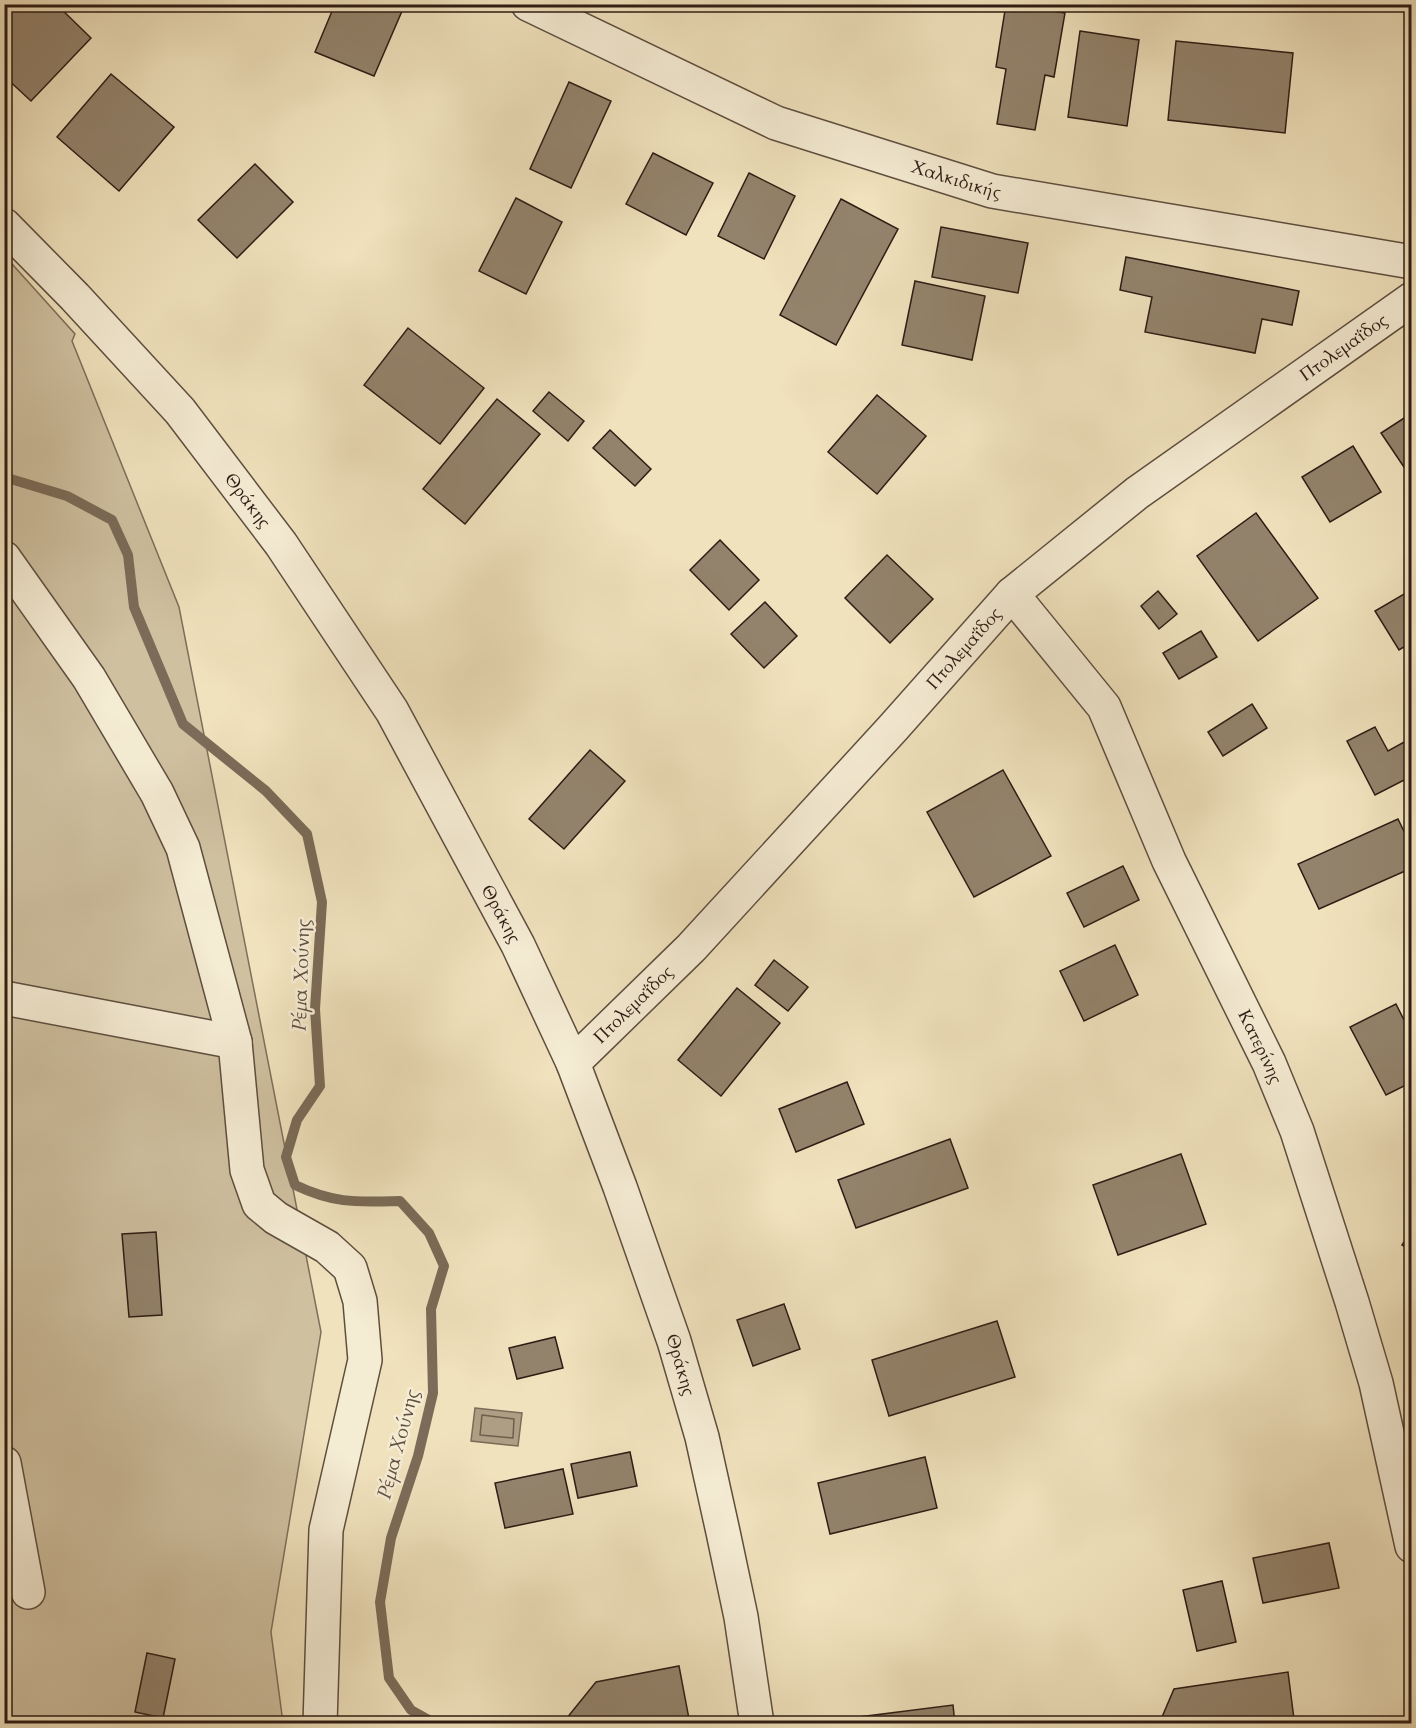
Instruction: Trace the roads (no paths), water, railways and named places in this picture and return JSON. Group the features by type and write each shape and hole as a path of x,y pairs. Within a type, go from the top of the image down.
{"street":[{"name":"Χαλκιδικής","path":"528,4 776,123 992,191 1412,262"},
{"name":"Θράκης","path":"4,225 180,411 281,544 392,711 518,945 573,1064 631,1216 674,1341 702,1437 741,1617 757,1724"},
{"name":"Πτολεμαΐδος","path":"573,1064 691,948 893,728 1012,594 1137,493 1412,299"},
{"path":"4,558 89,678 157,792 183,848 235,1042 247,1170 259,1204 276,1218 327,1247 350,1268 360,1301 365,1360 326,1530 320,1724"},
{"name":"Κατερίνης","path":"1012,594 1104,707 1169,861 1269,1063 1297,1131 1376,1383 1406,1485 1412,1546"},
{"path":"4,998 235,1042"},
{"path":"4,1463 28,1592"}],"water":[{"path":"475,1408 522,1413 518,1446 471,1441"}],"waterway":[{"name":"Ρέμα Χούνης","path":"4,477 67,496 112,520 128,555 134,607 183,724 266,791 307,834 322,902 315,1009 320,1086 297,1120 286,1157 295,1185 309,1191 334,1199 371,1202 400,1201 429,1233 444,1266 431,1309 433,1393 418,1456 391,1538 380,1602 389,1678 411,1710 436,1724"}]}
